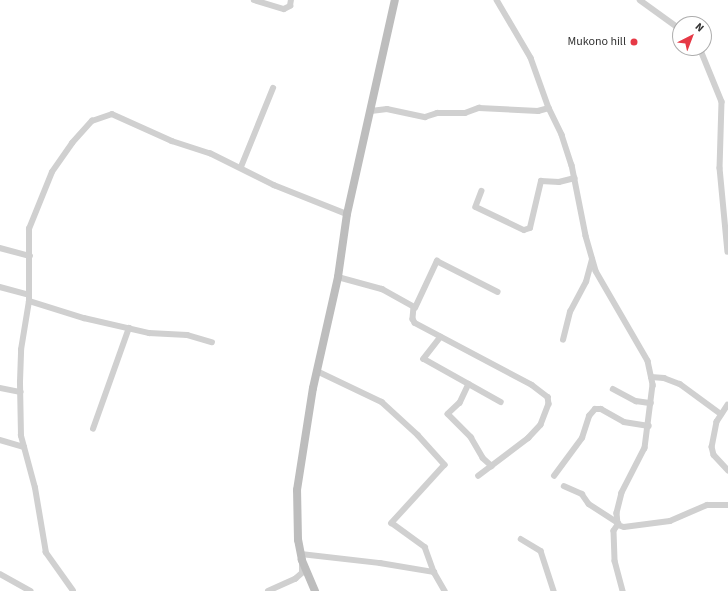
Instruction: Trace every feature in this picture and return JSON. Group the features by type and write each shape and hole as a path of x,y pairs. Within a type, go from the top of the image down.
{"street":[{"path":"254,0 284,9 290,6 291,0"},
{"path":"268,591 295,579 302,573 297,490 317,371 338,277 347,214 395,0"},
{"path":"496,0 531,58 549,108 562,136 575,178 592,260 643,348 653,385 649,426 639,464 622,493 618,513 618,524 614,531 615,561 623,591"},
{"path":"640,0 672,23"},
{"path":"703,56 722,102 720,168 728,252"},
{"path":"241,167 273,88"},
{"path":"371,111 387,109 425,117 437,113 465,113 479,108 532,111 549,108"},
{"path":"73,591 46,553 35,488 28,473 21,436 21,350 29,298 30,256 27,243 29,229 52,172 84,129 102,115 112,114 241,167 312,202 347,214"},
{"path":"482,191 476,208 524,230 530,228 541,181 559,182 575,178"},
{"path":"0,248 30,256"},
{"path":"563,340 570,312 586,282 592,260"},
{"path":"480,476 529,438 541,425 548,398 532,385 414,322 415,308 438,261 498,292"},
{"path":"338,277 382,289 415,308"},
{"path":"0,287 29,298 129,328 187,336 212,342"},
{"path":"93,429 129,328"},
{"path":"441,337 424,359 501,402"},
{"path":"317,371 382,402 418,434 445,465 392,523 425,547 434,572 445,591"},
{"path":"651,377 664,378 680,384 721,414"},
{"path":"469,384 460,404 448,414 471,437 483,458 492,466"},
{"path":"0,388 21,392"},
{"path":"613,389 636,401 651,403"},
{"path":"728,405 721,414 715,427 712,447 714,455 728,470"},
{"path":"554,476 582,438 589,416 595,409 601,409 624,422 649,426"},
{"path":"0,440 24,446"},
{"path":"564,486 582,494 589,504 624,527 670,521 707,505 728,505"},
{"path":"521,539 541,551 554,591"},
{"path":"302,557 380,563 434,572"},
{"path":"302,557 315,591"},
{"path":"0,574 31,591"}],"place":[{"name":"Mukono hill","path":"634,42"}]}
